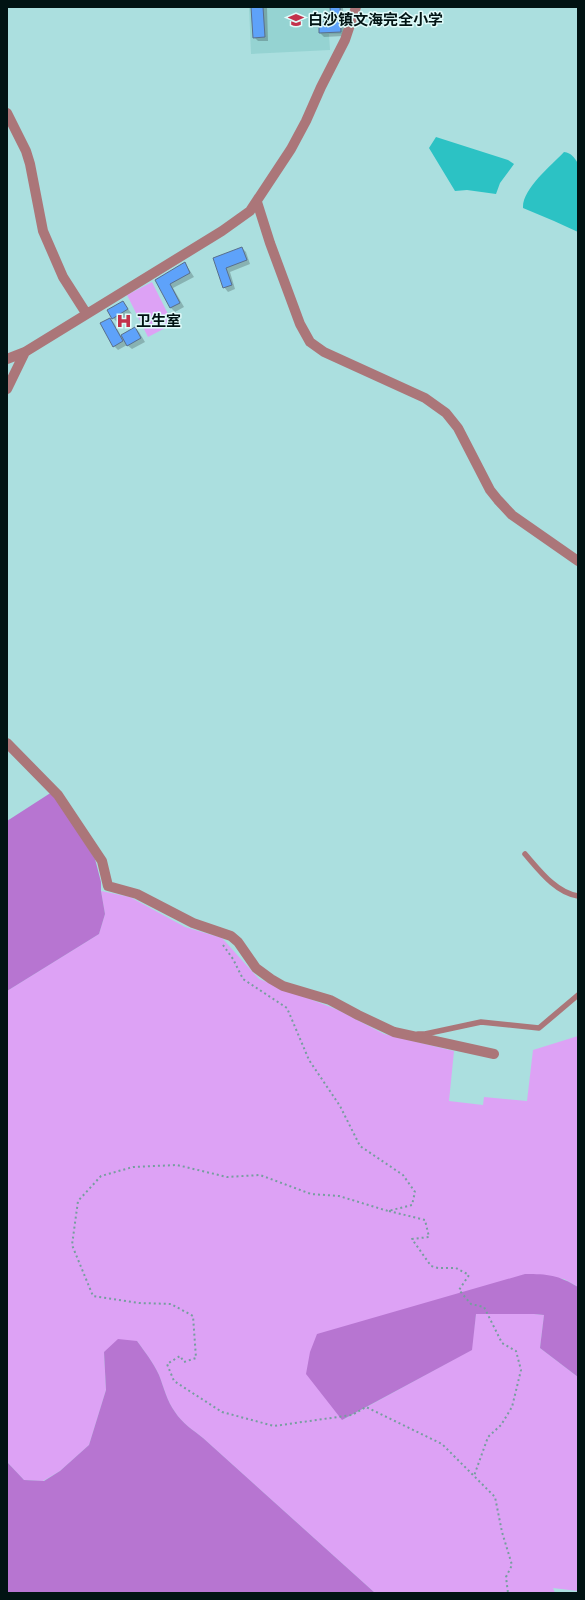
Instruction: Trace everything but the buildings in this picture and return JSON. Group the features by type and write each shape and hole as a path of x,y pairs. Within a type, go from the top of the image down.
{"street":[{"path":"7,359 25,352 86,313 222,231 250,211 291,149 306,121 321,87 345,40 356,7"},
{"path":"7,113 26,151 34,178 43,231 64,277 86,313"},
{"path":"257,202 270,243 300,324 310,342 324,352 425,398 439,407 458,428 490,490 498,500 512,515 578,561"},
{"path":"7,389 25,352"},
{"path":"7,743 58,795 102,860 108,886 137,894 185,920 231,936 238,942 253,965 283,986 330,1000 358,1015 398,1033 494,1054"}],"lane":[{"path":"525,854 550,881 564,892 578,896"},
{"path":"398,1033 425,1034 481,1022 539,1028 578,995"}],"path":[{"path":"212,930 233,959 243,979 287,1008 309,1060 340,1106 360,1146 403,1175 415,1192 412,1205 388,1211"},
{"path":"474,1476 488,1436 501,1425 512,1407 521,1370 516,1351 502,1343 484,1307 471,1304 459,1290 468,1275 456,1268 438,1268 431,1266 412,1239 429,1237 425,1220 388,1211 339,1196 310,1194 260,1175 227,1177 177,1165 133,1167 101,1176 78,1201 72,1245 93,1296 139,1303 170,1304 193,1316 196,1358 184,1362 180,1356 167,1364 174,1381 222,1412 274,1426 352,1415 366,1407 442,1444 474,1476 495,1497 502,1532 512,1565 506,1577 508,1593"}],"shaded area":[{"name":"白沙镇文海完全小学","path":"249,7 341,7 343,34 329,34 330,50 251,54"},
{"path":"152,282 173,324 148,337 127,295"},
{"path":"52,792 95,859 101,882 105,914 99,934 7,991 7,821"},
{"path":"101,891 130,897 185,927 222,938 259,979 338,1010 384,1034 454,1051 449,1101 483,1105 484,1097 527,1101 533,1050 578,1036 578,1287 564,1279 525,1274 343,1420 471,1350 476,1314 544,1315 540,1348 578,1377 578,1591 553,1588 555,1593 375,1593 203,1438 181,1420 170,1403 159,1375 149,1357 137,1341 104,1352 106,1390 89,1445 60,1471 43,1481 24,1480 7,1462 7,991 99,934 105,914"},
{"path":"525,1274 553,1276 578,1287 578,1377 540,1348 544,1315 534,1314 476,1314 472,1350 342,1420 306,1374 310,1352 317,1334"},
{"path":"118,1339 137,1341 157,1370 172,1408 184,1423 203,1438 375,1593 7,1593 7,1462 24,1480 44,1481 60,1471 89,1445 106,1390 104,1352"}],"water":[{"path":"436,137 508,160 514,164 500,183 496,194 467,190 455,191 429,148"},
{"path":"564,152 571,155 578,163 578,232 523,208 527,193 532,186"}],"place":[{"name":"白沙镇文海完全小学","path":"296,20"},
{"name":"卫生室","path":"124,321"}]}
